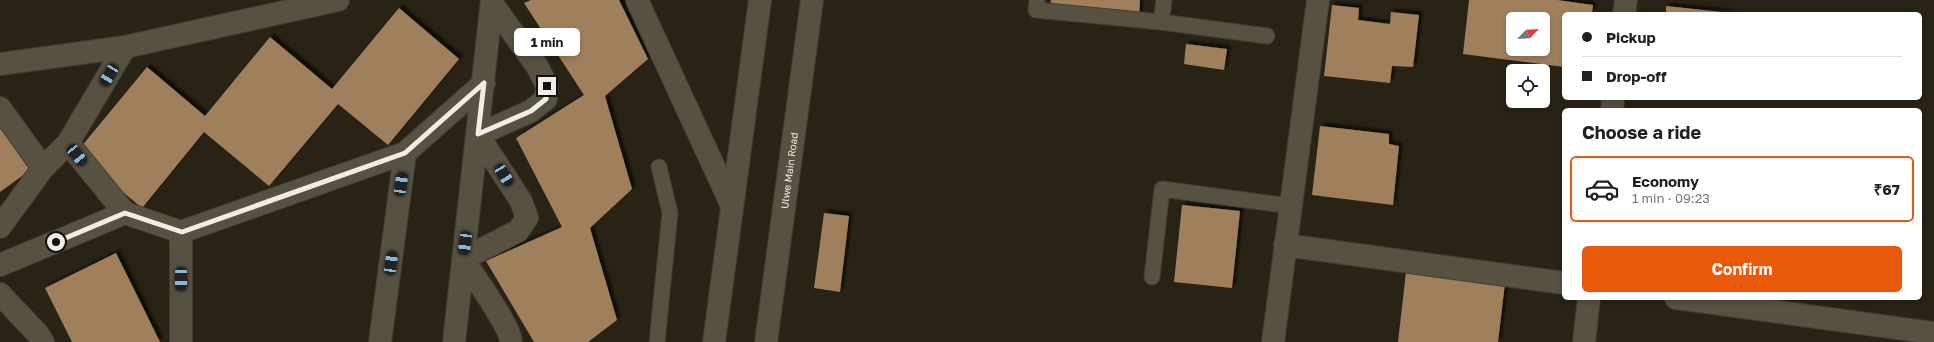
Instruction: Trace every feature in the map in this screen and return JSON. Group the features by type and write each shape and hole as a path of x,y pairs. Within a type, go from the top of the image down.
{"street":[{"path":"0,64 126,47 338,0"},
{"path":"637,0 732,206"},
{"path":"714,342 760,0"},
{"name":"Ulwe Main Road","path":"766,342 812,0"},
{"path":"1273,342 1318,0"},
{"path":"1624,12 1626,0"},
{"path":"454,342 492,3"},
{"path":"478,134 531,111 546,99 547,86 537,66 492,3"},
{"path":"0,227 43,168 68,143 126,47"},
{"path":"68,143 125,213 182,232 405,153 484,83"},
{"path":"0,108 43,168"},
{"path":"463,259 518,231 527,218 521,202 478,134"},
{"path":"380,342 405,153"},
{"path":"0,265 125,213"},
{"path":"181,342 182,232"},
{"path":"1285,245 1562,283"},
{"path":"463,259 504,323 511,338 510,342"},
{"path":"0,294 37,333 43,342"},
{"path":"1584,342 1589,300"},
{"path":"1691,300 1934,333"}],"lane":[{"path":"1037,0 1036,10 1161,22 1267,36"},
{"path":"1161,22 1164,0"},
{"path":"657,342 670,213 659,167"},
{"path":"1152,277 1162,189 1291,206"}],"building":[{"path":"531,0 619,0 648,59 605,96 632,189 590,228 617,320 588,342 534,342 486,261 562,227 516,138 584,95 524,3"},
{"path":"1051,0 1140,0 1139,16 1050,6"},
{"path":"1469,0 1557,0 1593,5 1592,12 1562,12 1562,67 1463,54"},
{"path":"1332,5 1359,8 1358,20 1390,24 1391,12 1419,15 1413,67 1392,66 1390,83 1324,76"},
{"path":"1666,6 1722,12 1666,12"},
{"path":"399,8 459,59 388,145 338,104 269,186 204,132 142,208 76,153 147,67 205,116 270,37 332,89"},
{"path":"1186,44 1227,49 1224,70 1184,64"},
{"path":"0,125 33,168 0,192"},
{"path":"1320,126 1389,134 1389,144 1399,146 1393,205 1312,195"},
{"path":"1182,205 1240,211 1232,288 1174,282"},
{"path":"824,213 849,216 840,292 814,288"},
{"path":"116,253 160,342 72,342 45,288"},
{"path":"1406,272 1505,283 1498,342 1398,342"}],"route":[{"path":"56,242 125,213 182,232 405,153 484,83 478,134 531,111 546,99 547,86"}]}
